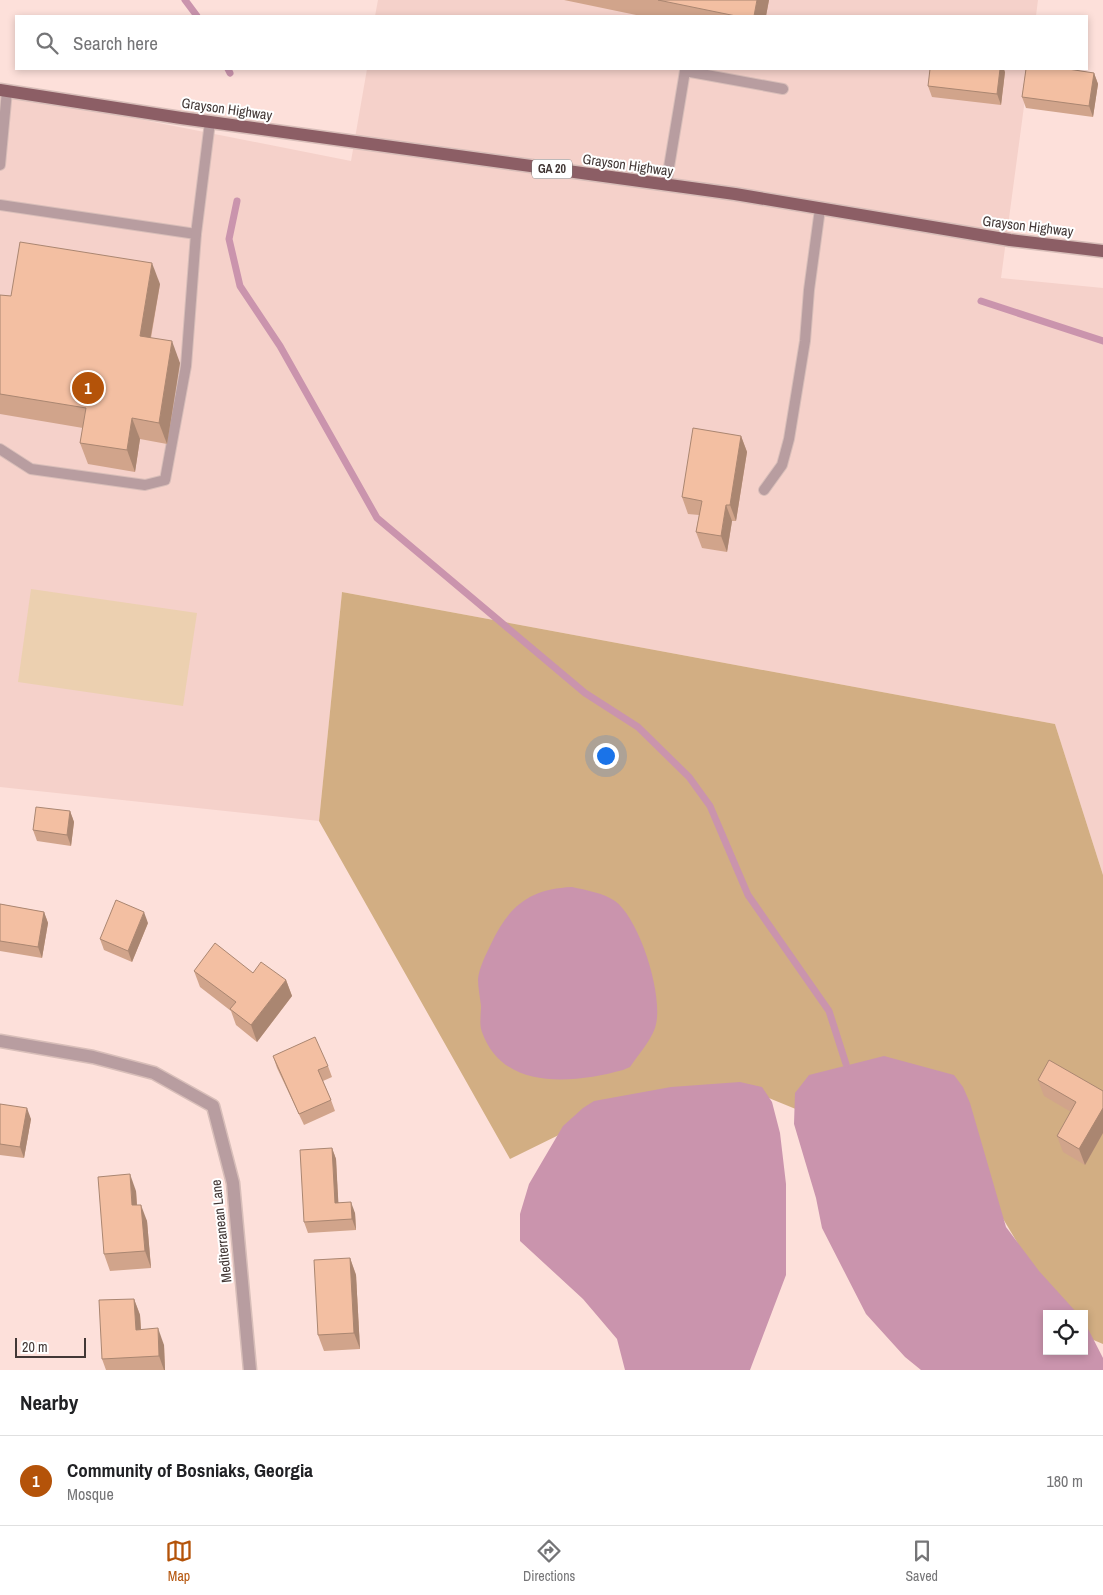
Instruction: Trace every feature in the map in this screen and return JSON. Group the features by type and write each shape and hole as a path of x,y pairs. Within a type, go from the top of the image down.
{"main road":[{"name":"Grayson Highway","path":"3,91 210,122 666,185 820,208 1010,240 1103,251"}],"street":[{"name":"Mediterranean Lane","path":"0,1041 93,1057 154,1073 213,1106 233,1183 250,1370"}],"lane":[{"path":"666,185 681,70 783,89"},
{"path":"0,165 3,91"},
{"path":"0,449 31,469 145,485 165,480 186,366 196,234 210,122"},
{"path":"0,205 196,234"},
{"path":"764,490 782,465 789,439 805,341 809,290 820,208"}],"shaded area":[{"path":"378,0 1038,0 1036,15 375,15"},
{"path":"367,70 1029,70 1001,278 1103,288 1103,875 1055,724 342,592 319,821 0,787 0,95 43,100 351,161"},
{"path":"31,589 197,613 183,706 18,682"},
{"path":"342,592 1055,724 1103,875 1103,1344 1088,1338 1088,1310 1058,1310 999,1212 803,1112 759,1094 640,1095 510,1159 319,821"},
{"path":"572,887 594,892 615,901 624,910 633,924 648,960 653,980 657,1015 655,1028 630,1067 604,1075 584,1078 563,1080 542,1078 523,1074 506,1065 492,1051 481,1029 478,979 481,966 498,931 513,910 522,902 544,891"},
{"path":"884,1056 954,1075 963,1087 970,1103 1006,1227 1039,1271 1074,1310 1043,1310 1043,1355 1088,1355 1088,1329 1103,1358 1103,1370 921,1370 905,1357 866,1314 822,1228 816,1198 794,1124 795,1093 809,1075"},
{"path":"740,1082 762,1087 772,1102 780,1133 786,1184 786,1275 750,1370 625,1370 617,1339 583,1299 520,1241 520,1214 529,1184 563,1126 594,1101 671,1087"}],"building":[{"path":"658,0 757,0 754,15 731,15"},
{"path":"930,70 1000,70 997,94 928,86"},
{"path":"1026,70 1074,70 1094,73 1089,106 1022,97"},
{"path":"20,242 152,263 140,336 172,341 159,423 132,418 127,450 80,443 86,408 0,394 0,295 11,296"},
{"path":"693,428 741,436 730,505 726,505 721,536 696,532 702,501 682,497"},
{"path":"36,807 70,811 67,835 33,830"},
{"path":"116,900 144,912 128,951 100,939"},
{"path":"0,904 44,912 38,947 0,941"},
{"path":"215,943 253,973 261,962 286,980 251,1025 230,1009 236,1002 194,971"},
{"path":"315,1037 328,1066 318,1070 331,1100 299,1114 273,1056"},
{"path":"1049,1060 1103,1091 1103,1108 1079,1149 1057,1136 1076,1102 1038,1080"},
{"path":"0,1104 27,1108 20,1147 0,1144"},
{"path":"332,1148 335,1203 351,1202 352,1219 304,1222 300,1150"},
{"path":"130,1174 132,1205 141,1205 145,1251 104,1254 98,1177"},
{"path":"350,1258 354,1333 318,1335 314,1260"},
{"path":"134,1299 136,1330 158,1328 159,1356 102,1359 99,1300"}],"waterway":[{"path":"185,0 196,15"},
{"path":"237,201 229,239 240,286 280,346 377,518 585,693 638,727 689,777 710,806 748,895 829,1011 846,1064"},
{"path":"981,301 1103,341"}],"place":[{"name":"Community of Bosniaks, Georgia","path":"88,388"}]}
